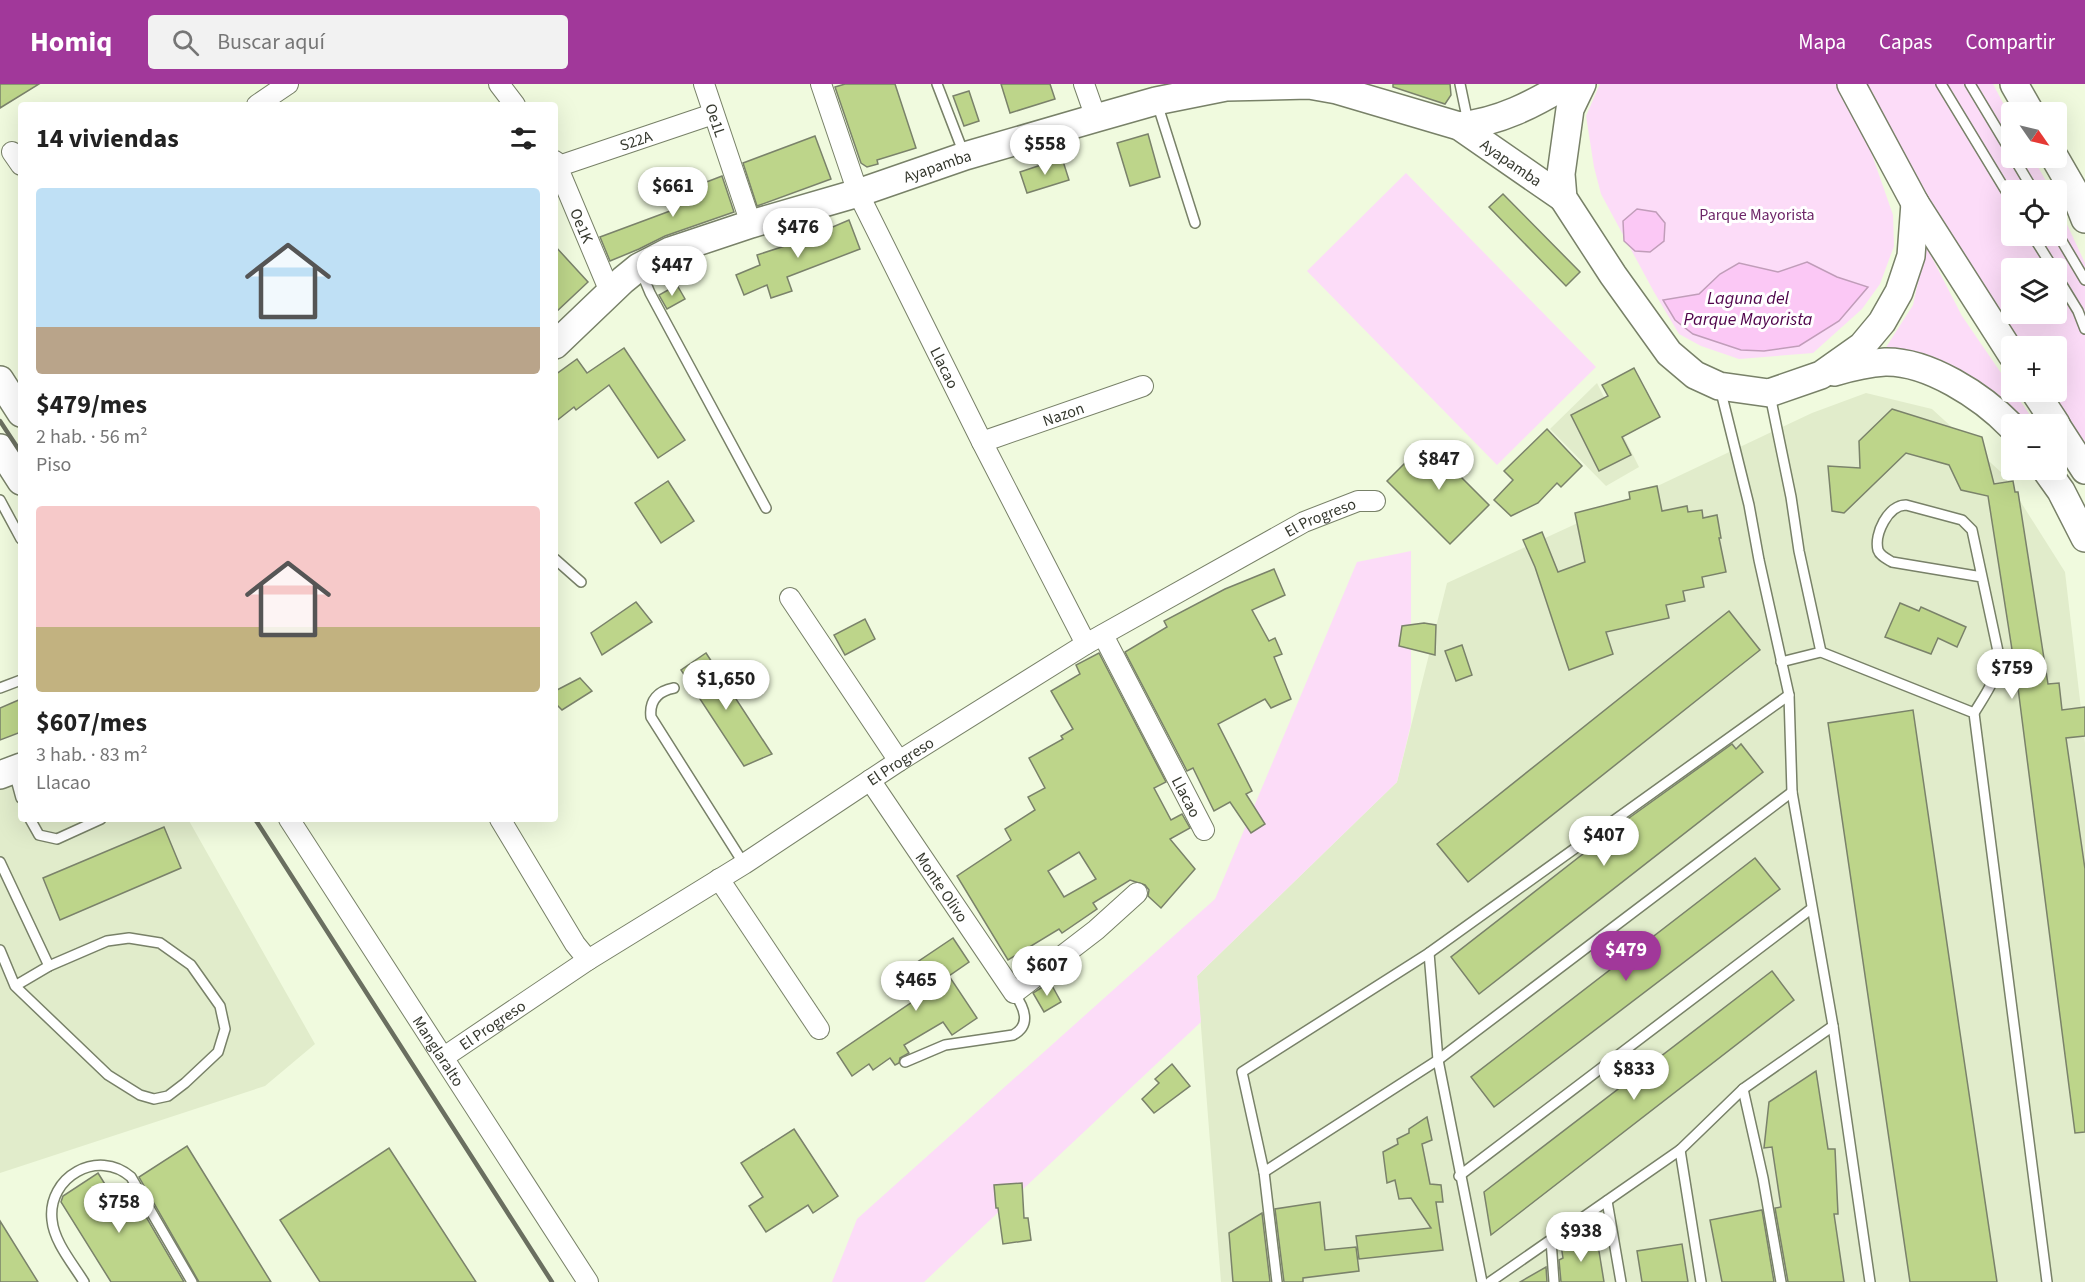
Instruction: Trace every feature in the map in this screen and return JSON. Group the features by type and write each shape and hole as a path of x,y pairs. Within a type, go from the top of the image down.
{"main road":[{"name":"Ayapamba","path":"1464,125 1505,116 1538,101 1567,84"},
{"path":"1582,84 1569,109 1561,174 1563,198 1613,275 1669,353 1695,375 1719,386 1769,393 1821,375 1869,364 1885,362 1910,364 1928,370 1971,394 2001,418"},
{"path":"1851,84 1915,203 2001,338"},
{"path":"2014,84 2024,102"},
{"name":"Ayapamba","path":"558,342 639,267 670,251 858,193 965,156 1156,101 1226,87 1310,85 1362,90 1464,125 1563,198"},
{"path":"2062,168 2079,190 2085,219"},
{"path":"1821,375 1862,346 1882,322 1899,292 1911,256 1915,203"},
{"path":"0,380 18,408"},
{"path":"2067,442 2085,470"},
{"path":"0,448 18,476"},
{"path":"2053,480 2085,538"}],"street":[{"path":"499,84 512,102"},
{"name":"Oe1L","path":"704,84 752,224"},
{"name":"Llacao","path":"821,84 858,193 982,442 1204,830"},
{"path":"1084,84 1096,118"},
{"path":"264,102 281,94"},
{"name":"S22A","path":"558,164 713,114"},
{"name":"Oe1K","path":"558,166 610,292"},
{"name":"Nazon","path":"982,442 1143,386"},
{"name":"El Progreso","path":"444,1057 588,960 744,864 899,761 1094,639 1304,522 1358,501 1375,501"},
{"path":"790,598 899,761"},
{"name":"Monte Olivo","path":"870,780 1014,993"},
{"name":"Manglaralto","path":"291,822 588,1282"},
{"path":"502,822 575,944 588,960"},
{"path":"719,879 819,1029"},
{"path":"1014,993 1096,930 1137,893"}],"lane":[{"path":"937,84 965,156"},
{"path":"1460,84 1464,125"},
{"path":"1941,84 2001,183"},
{"path":"1970,84 2001,137"},
{"path":"1156,101 1195,223"},
{"path":"2065,246 2085,280"},
{"path":"639,267 650,293 766,508"},
{"path":"2067,293 2078,311 2085,330"},
{"path":"1719,386 1749,505 1758,560 1789,695 1792,792 1833,1026 1870,1282"},
{"path":"1769,393 1791,497 1798,551 1821,652"},
{"path":"0,500 18,533"},
{"path":"1982,577 1892,562 1882,556 1878,550 1881,525 1894,508 1900,505 1962,520 1972,530 2000,656 1999,668 1974,713 2048,1282"},
{"path":"558,562 581,582"},
{"path":"1781,662 1821,652 1974,713"},
{"path":"0,688 18,681"},
{"path":"674,688 660,692 655,698 650,710 651,717 744,864"},
{"path":"1277,1282 1264,1172 1242,1072 1429,953 1789,695"},
{"path":"11,771 18,790"},
{"path":"1264,1172 1438,1060 1792,792"},
{"path":"32,822 39,835 57,839 94,822"},
{"path":"0,862 49,966"},
{"path":"1459,1176 1812,909"},
{"path":"0,950 15,986 108,1075 140,1095 154,1099 168,1096 185,1083 218,1052 225,1029 220,1006 191,965 160,943 129,938 107,941 49,966 15,986"},
{"path":"1429,953 1438,1060 1459,1176 1482,1282"},
{"path":"905,1062 945,1045 1013,1035 1019,1032 1025,1018 1020,1002 1014,993"},
{"path":"1490,1282 1680,1150 1743,1089 1833,1026"},
{"path":"1743,1089 1763,1178 1781,1282"},
{"path":"1680,1150 1701,1282"},
{"path":"84,1282 52,1227 52,1206 60,1187 67,1179 86,1167 98,1165 122,1169 131,1177 192,1282"},
{"path":"1607,1201 1621,1282"},
{"path":"1551,1240 1554,1282"}],"shaded area":[{"path":"1597,383 1639,467 1606,486 1550,429"},
{"path":"1866,393 1932,409 2001,472 2001,480 2007,480 2065,572 2085,743 2085,1282 1221,1282 1197,976 1397,782 1447,583 1812,413"},
{"path":"18,781 18,822 190,822 315,1044 265,1086 0,1173 0,788"}],"green space":[{"name":"Parque Mayorista","path":"1600,84 1840,84 1862,126 1893,215 1894,246 1880,284 1862,309 1813,353 1739,359 1701,346 1679,334 1601,194 1586,116"},
{"path":"1858,84 1993,84 2003,102 2001,168 2039,168 2045,180 2001,180 2001,246 2067,246 2067,224 2085,263 2085,480 2067,448 2067,414 2048,414 2042,402 2067,402 2067,336 2006,336"},
{"path":"1406,173 1596,367 1497,465 1307,271"},
{"path":"1926,246 1962,316 2001,373 2001,402 2021,402 2029,414 2001,414 2001,416 1883,352 1913,305"},
{"path":"1411,551 1411,724 1397,782 1197,976 1201,1022 924,1282 832,1282 857,1219 1215,899 1357,562"}],"water":[{"path":"1637,209 1656,212 1665,223 1664,241 1650,252 1635,251 1624,241 1623,221"},
{"name":"Laguna del Parque Mayorista","path":"1807,262 1837,277 1868,287 1839,321 1799,346 1764,351 1741,350 1693,334 1675,320 1663,300 1699,294 1720,274 1739,263 1778,272"}],"building":[{"path":"0,84 39,84 0,108"},
{"path":"845,84 895,84 916,148 877,160 878,164 867,167 861,163 835,87"},
{"path":"1001,84 1050,84 1055,99 1010,113"},
{"path":"1393,84 1450,84 1451,95 1445,104 1393,87"},
{"path":"969,91 979,121 964,126 953,96"},
{"path":"1148,134 1160,177 1130,186 1117,143"},
{"path":"815,136 831,179 757,206 743,163"},
{"path":"1062,158 1069,180 1027,193 1020,172"},
{"path":"722,176 734,212 665,236 610,261 600,237 670,211 665,198"},
{"path":"1503,194 1580,272 1566,286 1489,207"},
{"path":"849,220 860,249 787,277 792,291 771,298 767,285 744,295 736,275 760,265 757,255 800,241"},
{"path":"558,249 588,282 558,310"},
{"path":"677,285 685,299 667,309 659,295"},
{"path":"624,348 685,440 658,458 609,385 576,410 574,407 558,420 558,373 577,359 587,373"},
{"path":"1634,368 1660,417 1622,437 1631,455 1599,471 1571,415 1608,396 1602,385"},
{"path":"1892,409 1982,437 1994,484 2013,481 2015,492 2018,492 2048,684 2059,683 2062,710 2085,707 2085,736 2066,738 2085,869 2085,1132 2075,1133 2018,688 1988,496 1961,490 1949,465 1906,453 1844,513 1832,511 1828,466 1860,468 1859,441"},
{"path":"1547,429 1582,466 1561,487 1557,483 1538,503 1511,516 1494,500 1513,480 1504,471"},
{"path":"1427,441 1442,456 1449,450 1468,469 1460,476 1489,505 1450,544 1387,481"},
{"path":"668,481 694,521 661,543 635,503"},
{"path":"1657,486 1662,511 1687,506 1688,512 1702,510 1703,518 1717,515 1726,572 1702,577 1704,587 1683,591 1685,601 1666,605 1669,618 1606,632 1613,654 1569,670 1535,567 1523,540 1542,532 1558,572 1585,562 1575,513 1630,499 1629,492"},
{"path":"1274,569 1285,595 1252,610 1269,641 1275,638 1282,654 1274,657 1291,699 1271,708 1265,699 1218,724 1252,791 1246,794 1265,824 1251,833 1230,802 1214,811 1193,768 1187,771 1125,652 1167,627 1164,621 1225,589"},
{"path":"636,602 652,622 602,655 591,633"},
{"path":"1900,603 1919,611 1921,607 1966,627 1957,647 1938,638 1931,654 1885,637"},
{"path":"1729,611 1760,650 1468,882 1437,844"},
{"path":"865,619 875,639 845,655 834,635"},
{"path":"1424,623 1436,625 1435,655 1399,646 1402,626"},
{"path":"1462,645 1472,675 1456,681 1445,651"},
{"path":"706,653 772,754 744,766 681,670"},
{"path":"1099,653 1166,782 1154,788 1171,820 1182,814 1190,828 1170,839 1195,869 1161,908 1148,896 1149,890 1145,885 1130,880 1093,903 1097,909 1062,933 1059,929 1008,960 957,876 1011,840 1005,829 1035,810 1028,797 1045,788 1029,758 1063,739 1061,736 1073,729 1051,691 1080,674 1076,665","holes":["1079,852 1096,879 1064,897 1048,871"]},
{"path":"580,678 592,691 562,710 558,706 558,689"},
{"path":"18,700 18,733 0,740 0,708"},
{"path":"1913,710 1997,1282 1910,1282 1828,723"},
{"path":"1732,744 1736,749 1741,744 1763,772 1479,994 1451,957 1629,818"},
{"path":"164,827 181,868 60,920 43,878"},
{"path":"1755,858 1780,889 1494,1107 1471,1077"},
{"path":"953,938 969,962 949,976 977,1018 952,1035 943,1022 904,1045 909,1053 900,1058 899,1063 895,1065 890,1058 873,1070 869,1064 852,1076 837,1053 912,1002 905,993 915,986 904,971"},
{"path":"1772,971 1794,1000 1491,1235 1484,1192"},
{"path":"1050,982 1061,1002 1044,1012 1033,993"},
{"path":"1172,1064 1190,1086 1154,1113 1142,1099 1159,1083 1155,1079"},
{"path":"1816,1071 1828,1149 1835,1149 1838,1214 1834,1214 1844,1282 1788,1282 1775,1208 1781,1207 1772,1147 1764,1148 1769,1102"},
{"path":"1427,1117 1432,1140 1422,1144 1430,1184 1441,1185 1443,1202 1436,1202 1443,1250 1359,1259 1356,1236 1431,1228 1411,1198 1399,1199 1395,1180 1387,1183 1383,1152 1398,1144 1397,1139 1409,1133 1409,1129"},
{"path":"794,1129 838,1196 813,1213 808,1205 766,1232 749,1206 763,1197 741,1163"},
{"path":"187,1146 271,1282 199,1282 139,1177"},
{"path":"389,1148 476,1282 320,1282 280,1220"},
{"path":"98,1173 111,1194 127,1184 184,1282 111,1282 61,1202 63,1196"},
{"path":"1022,1183 1024,1218 1028,1218 1031,1240 1003,1244 994,1185"},
{"path":"1320,1202 1325,1250 1356,1247 1359,1271 1303,1278 1303,1282 1284,1282 1275,1209"},
{"path":"1762,1210 1774,1282 1722,1282 1710,1220"},
{"path":"1262,1213 1270,1282 1233,1282 1229,1233"},
{"path":"0,1221 38,1282 0,1282"},
{"path":"1597,1239 1604,1282 1561,1282 1559,1260 1563,1258 1561,1245"},
{"path":"1682,1244 1688,1282 1642,1282 1637,1251"},
{"path":"1546,1267 1547,1282 1520,1282"}],"railway":[{"path":"0,421 18,448"},
{"path":"257,822 552,1282"}]}
